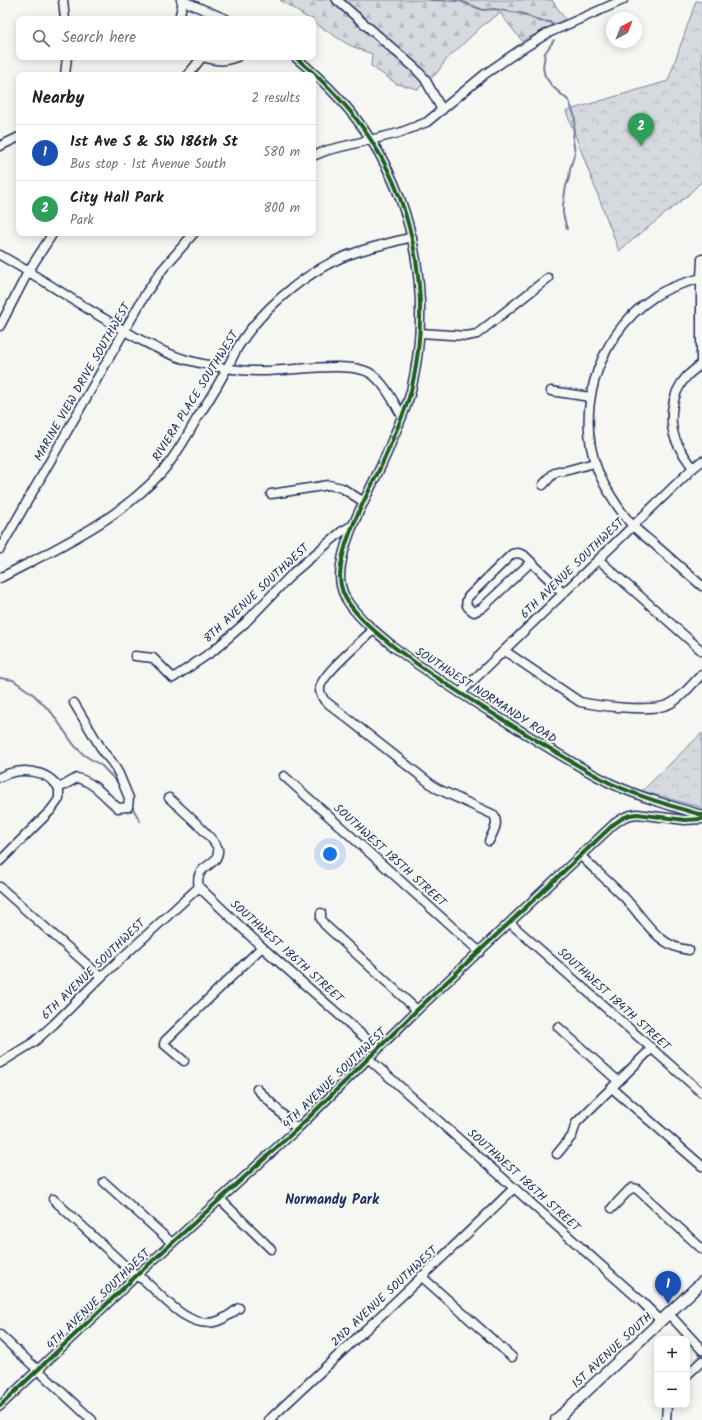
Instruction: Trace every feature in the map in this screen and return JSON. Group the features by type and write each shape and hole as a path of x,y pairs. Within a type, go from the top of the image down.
{"main road":[{"name":"1ST AVENUE SOUTH","path":"556,1420 702,1282"}],"street":[{"path":"63,0 65,16"},
{"path":"337,0 415,68 425,79 442,110"},
{"path":"316,155 328,150 399,133 427,122 485,74 517,52 548,33 620,0"},
{"path":"180,16 182,1 219,16"},
{"path":"65,72 67,60"},
{"path":"190,72 200,60"},
{"path":"215,60 229,60"},
{"name":"SOUTHWEST NORMANDY ROAD","path":"299,60 314,72"},
{"name":"SOUTHWEST NORMANDY ROAD","path":"316,74 339,98 371,139 388,170 401,201 412,237 419,278 421,310 420,333 411,392 387,455 353,525 346,543 340,577 342,590 348,603 373,630 413,662 460,693 560,754 611,783 658,803 702,815"},
{"path":"0,146 16,138"},
{"path":"0,326 28,272 50,236"},
{"name":"MARINE VIEW DRIVE SOUTHWEST","path":"0,549 124,331 162,270 191,236"},
{"name":"RIVIERA PLACE SOUTHWEST","path":"0,578 77,538 125,505 151,484 163,471 183,442 253,325 271,306 293,287 326,266 356,252 412,237"},
{"path":"0,255 124,331 186,359 227,368 259,371 336,367 357,368 368,373 384,386 402,416"},
{"path":"693,468 678,446 674,432 672,414 673,402 679,388 686,377 702,364 702,259"},
{"path":"420,333 467,336 477,334 548,278"},
{"path":"701,278 673,287 654,297 626,322 614,337 604,355 596,375 590,397 588,424 594,463 604,484 633,526 702,586"},
{"path":"550,391 590,397"},
{"name":"6TH AVENUE SOUTHWEST","path":"460,693 702,461"},
{"path":"543,485 553,474 558,471 564,471 594,463"},
{"path":"271,494 329,485 342,488 364,502"},
{"name":"8TH AVENUE SOUTHWEST","path":"135,656 153,658 173,678 213,651 245,623 294,572 341,532 353,525"},
{"path":"532,562 482,608 474,612 468,607 466,601 468,597 512,554 518,553 524,555 532,562 563,593"},
{"path":"599,560 702,651"},
{"path":"695,580 702,574"},
{"path":"373,630 325,676 319,689 324,700 436,788 494,815 496,819 496,826 489,841"},
{"path":"505,651 580,702 592,704 627,707 655,707 667,705 676,700 702,674"},
{"path":"60,788 77,778 85,780 118,808 128,807 129,798 119,774 112,762 104,754 74,703"},
{"path":"0,777 16,771 31,772 42,775 54,782 60,788"},
{"name":"SOUTHWEST 185TH STREET","path":"284,776 480,952"},
{"path":"0,861 51,810 59,799 60,788"},
{"path":"169,798 212,839 218,848 217,855 213,862 201,870 198,875 198,886"},
{"name":"4TH AVENUE SOUTHWEST","path":"0,1406 136,1276 297,1129 417,1010 614,824 629,815 637,814 685,820 702,819"},
{"path":"581,856 625,898 650,929 669,945 679,949 690,950"},
{"name":"6TH AVENUE SOUTHWEST","path":"0,1063 34,1042 198,886"},
{"name":"SOUTHWEST 186TH STREET","path":"198,886 262,947 378,1049"},
{"path":"0,887 101,977"},
{"path":"321,913 321,919 324,924 417,1010"},
{"name":"SOUTHWEST 184TH STREET","path":"510,923 702,1093"},
{"path":"184,1061 164,1044 164,1041 262,947"},
{"path":"558,1027 618,1081"},
{"path":"557,1154 572,1136 576,1122 652,1048"},
{"name":"SOUTHWEST 186TH STREET","path":"369,1058 641,1301 661,1321"},
{"path":"612,1088 702,1166"},
{"path":"257,1089 297,1129"},
{"path":"104,1182 172,1243"},
{"name":"2ND AVENUE SOUTHWEST","path":"269,1420 421,1276 450,1252 514,1188"},
{"path":"612,1208 629,1190 632,1188 637,1189 702,1249"},
{"path":"52,1199 136,1276 144,1280 183,1315 202,1323 218,1321 239,1308"},
{"path":"220,1199 271,1249"},
{"path":"421,1276 512,1357"},
{"path":"669,1314 702,1350"},
{"path":"0,1336 92,1420"},
{"path":"690,1372 702,1361"},
{"path":"666,1420 667,1408"}],"green space":[{"path":"280,0 552,0 565,19 522,41 500,13 482,26 446,60 436,74 418,89 397,84 371,66 372,54 349,45 316,24 316,16 304,16"},
{"path":"696,1 702,2 702,181 687,196 619,251 566,111 668,81"},
{"path":"702,733 702,808 642,791"}],"waterway":[{"path":"430,0 460,1 483,10 494,9 524,14 539,21 550,22 554,26"},
{"path":"554,40 545,53 543,68 545,76 552,86 569,101 575,117 573,140 575,152 566,186 563,205 563,214 567,229"},
{"path":"0,678 13,680 34,695 52,713 74,745 84,755 102,766 120,785"},
{"path":"131,805 140,821"}],"cycle path":[{"path":"298,60 312,72"},
{"path":"316,76 327,85 355,117 371,140 387,168 400,198 410,229 420,293 420,326 417,359 411,391 385,458 360,509 346,543 340,576 346,598 350,605 365,622 407,657 460,693 555,752 596,776 621,788 656,801 702,815"},
{"path":"0,1406 136,1276 297,1129 417,1010 614,824 625,817 637,814 685,820 702,819"}],"place":[{"name":"City Hall Park","path":"641,146"},
{"name":"1st Ave S & SW 186th St","path":"668,1304"}],"district":[{"name":"Normandy Park","path":"332,1199"}]}
